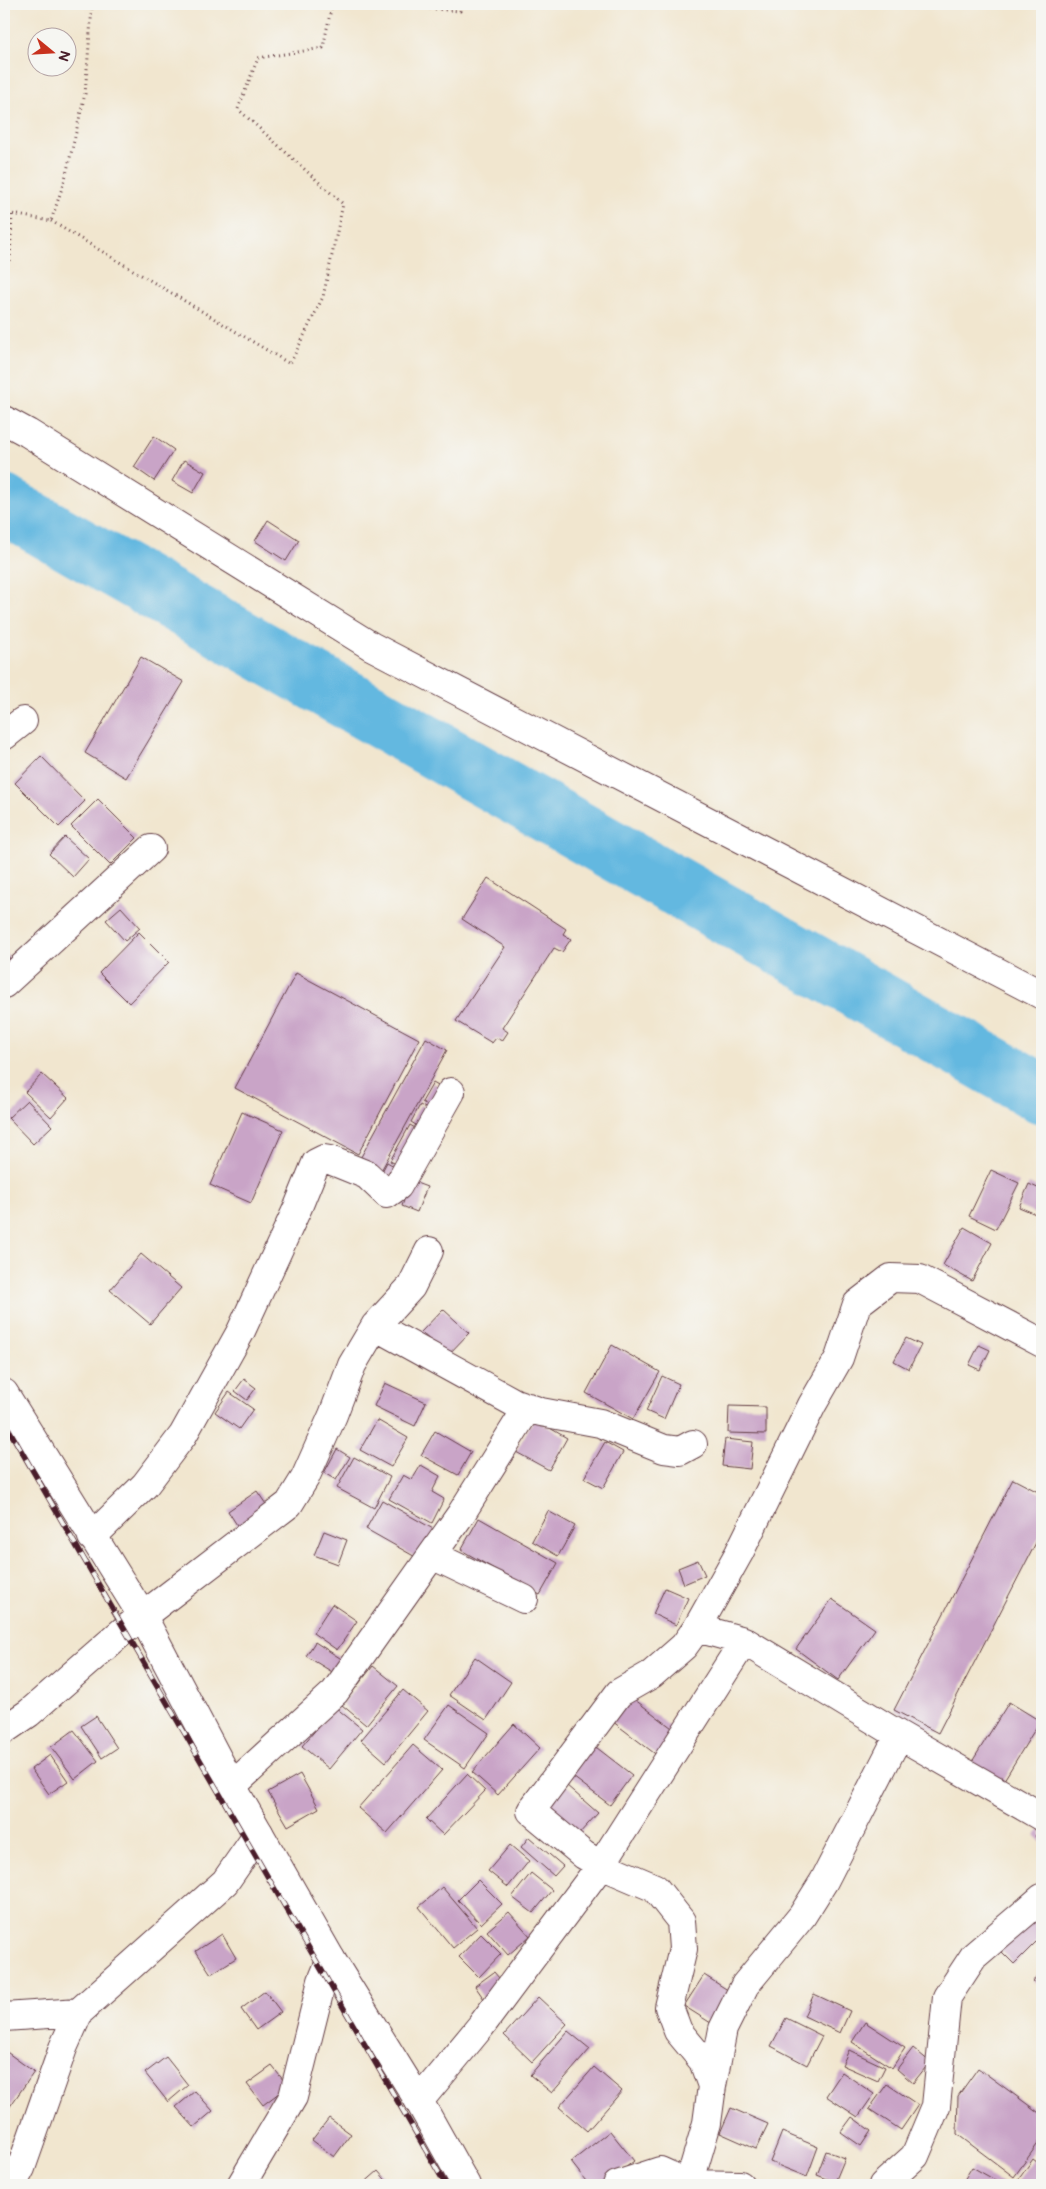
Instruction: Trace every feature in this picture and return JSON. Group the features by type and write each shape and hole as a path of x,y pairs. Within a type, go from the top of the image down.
{"street":[{"path":"4,420 28,432 371,646 1042,995"},
{"path":"4,984 151,849"},
{"path":"92,1537 145,1485 183,1435 241,1331 298,1207 316,1163 324,1159 330,1160 367,1175 387,1194 398,1186 451,1092"},
{"path":"4,1730 29,1713 123,1631 289,1504 305,1478 352,1364 375,1326 411,1287 429,1251"},
{"path":"712,2086 703,2061 678,2030 669,2007 683,1949 681,1921 655,1888 584,1855 531,1811 619,1693 652,1674 684,1646 697,1628 739,1553 812,1405 839,1358 857,1304 892,1278 920,1279 1042,1342"},
{"path":"375,1326 515,1403 600,1423 664,1449 680,1451 693,1444"},
{"path":"4,1393 143,1617 232,1786 331,1959 419,2101 466,2185"},
{"path":"232,1786 335,1692 461,1514 528,1407"},
{"path":"432,1556 524,1599"},
{"path":"697,1628 744,1641 899,1735 1042,1817"},
{"path":"419,2101 481,2026 602,1865 744,1641"},
{"path":"690,2184 707,2123 723,2029 745,1986 802,1916 824,1881 899,1735"},
{"path":"12,2185 20,2168 63,2048 79,2012 225,1882 259,1833"},
{"path":"884,2185 915,2156 936,2106 947,1996 974,1956 1042,1898"},
{"path":"241,2185 293,2097 322,1981 331,1959"},
{"path":"4,2017 79,2012"},
{"path":"617,2185 660,2171 690,2184 740,2185"}],"path":[{"path":"52,221 65,179 85,94 92,8 94,4"},
{"path":"4,210 12,214 52,221 290,364 323,297 344,204 238,108 258,58 323,48 332,4"},
{"path":"370,4 460,12 461,4"},
{"path":"4,269 10,261 12,214"}],"building":[{"path":"154,436 174,450 154,481 134,467"},
{"path":"184,460 205,472 193,493 172,481"},
{"path":"268,520 299,540 286,561 255,541"},
{"path":"141,657 184,682 126,778 85,753"},
{"path":"41,756 85,801 59,827 15,783"},
{"path":"98,799 137,838 110,865 71,826"},
{"path":"65,837 89,859 73,877 49,854"},
{"path":"488,878 566,929 563,934 571,939 562,952 554,948 502,1028 508,1032 502,1041 496,1038 492,1043 456,1021 505,947 462,919"},
{"path":"121,907 140,928 125,941 106,920"},
{"path":"139,932 169,962 129,1003 99,973"},
{"path":"4,950 16,968 4,976"},
{"path":"296,973 419,1039 358,1154 235,1088"},
{"path":"426,1038 447,1050 377,1178 356,1166"},
{"path":"42,1074 68,1098 51,1117 25,1092"},
{"path":"433,1083 447,1091 436,1110 422,1102"},
{"path":"27,1100 52,1126 33,1144 8,1118"},
{"path":"420,1105 434,1113 424,1130 411,1122"},
{"path":"242,1112 283,1130 251,1203 210,1185"},
{"path":"410,1125 424,1133 404,1168 390,1161"},
{"path":"387,1162 401,1170 377,1181"},
{"path":"991,1170 1019,1183 996,1229 969,1216"},
{"path":"411,1181 427,1187 417,1212 402,1206"},
{"path":"1029,1184 1042,1190 1042,1205 1038,1215 1019,1207"},
{"path":"964,1227 992,1243 972,1281 943,1265"},
{"path":"141,1254 181,1288 150,1324 110,1290"},
{"path":"443,1309 469,1333 447,1356 421,1332"},
{"path":"906,1338 921,1345 909,1369 894,1361"},
{"path":"612,1345 660,1372 633,1419 586,1393"},
{"path":"979,1345 990,1350 980,1370 969,1365"},
{"path":"662,1376 679,1384 664,1419 646,1411"},
{"path":"244,1379 256,1388 247,1400 235,1391"},
{"path":"385,1383 426,1402 415,1426 374,1406"},
{"path":"229,1392 253,1409 239,1429 215,1412"},
{"path":"729,1406 766,1407 766,1434 728,1433"},
{"path":"534,1419 567,1438 549,1470 516,1452"},
{"path":"377,1420 408,1438 391,1467 360,1450"},
{"path":"435,1431 471,1452 458,1475 421,1455"},
{"path":"725,1439 753,1442 750,1469 722,1466"},
{"path":"605,1442 623,1452 603,1488 584,1478"},
{"path":"337,1449 350,1457 336,1480 324,1473"},
{"path":"354,1457 390,1477 374,1508 337,1488"},
{"path":"421,1465 440,1476 432,1492 444,1499 432,1523 389,1499 403,1475 412,1480"},
{"path":"1013,1479 1042,1494 1042,1531 938,1733 894,1710"},
{"path":"257,1491 272,1513 242,1533 228,1511"},
{"path":"382,1500 435,1530 419,1559 366,1529"},
{"path":"548,1511 575,1526 558,1556 532,1541"},
{"path":"479,1518 558,1563 540,1595 461,1550"},
{"path":"324,1531 347,1540 338,1564 314,1555"},
{"path":"698,1560 705,1575 684,1584 678,1568"},
{"path":"665,1588 688,1598 676,1625 653,1614"},
{"path":"832,1599 875,1629 838,1680 796,1649"},
{"path":"332,1604 357,1621 337,1650 313,1633"},
{"path":"315,1642 343,1660 334,1673 306,1656"},
{"path":"475,1657 511,1682 486,1720 449,1695"},
{"path":"373,1666 398,1686 366,1725 342,1705"},
{"path":"403,1690 428,1711 386,1762 361,1740"},
{"path":"626,1693 676,1731 658,1756 608,1718"},
{"path":"1009,1702 1040,1721 1001,1785 970,1765"},
{"path":"449,1705 489,1733 465,1768 424,1740"},
{"path":"335,1707 362,1729 329,1769 302,1746"},
{"path":"96,1716 117,1748 102,1758 81,1726"},
{"path":"514,1724 540,1748 498,1795 472,1772"},
{"path":"74,1730 98,1761 75,1779 51,1747"},
{"path":"592,1744 632,1775 610,1805 569,1774"},
{"path":"413,1745 442,1770 387,1833 358,1808"},
{"path":"50,1755 68,1781 49,1794 31,1769"},
{"path":"300,1774 319,1808 288,1826 268,1792"},
{"path":"467,1774 485,1791 443,1835 426,1819"},
{"path":"566,1785 598,1813 578,1835 547,1807"},
{"path":"1042,1829 1042,1843 1035,1836"},
{"path":"529,1837 563,1866 554,1876 521,1847"},
{"path":"510,1845 529,1861 508,1887 488,1871"},
{"path":"531,1873 552,1890 533,1913 512,1897"},
{"path":"478,1880 502,1904 481,1924 458,1900"},
{"path":"442,1887 477,1928 453,1948 419,1907"},
{"path":"1032,1909 1042,1919 1042,1936 1014,1964 996,1946"},
{"path":"509,1912 530,1936 508,1955 487,1931"},
{"path":"222,1934 236,1958 211,1974 196,1951"},
{"path":"481,1934 501,1954 479,1977 459,1957"},
{"path":"1042,1969 1042,1988 1033,1981"},
{"path":"494,1972 504,1984 484,1999 475,1986"},
{"path":"704,1975 734,1994 714,2025 684,2006"},
{"path":"265,1991 281,2012 256,2030 241,2009"},
{"path":"814,1994 850,2011 840,2033 804,2016"},
{"path":"538,1997 567,2024 532,2062 504,2035"},
{"path":"786,2018 822,2036 807,2065 771,2046"},
{"path":"865,2022 905,2048 892,2068 852,2042"},
{"path":"568,2031 590,2049 552,2093 530,2075"},
{"path":"913,2048 930,2062 913,2083 897,2069"},
{"path":"4,2050 34,2072 4,2115"},
{"path":"849,2050 885,2067 878,2081 842,2065"},
{"path":"166,2057 188,2085 168,2102 145,2073"},
{"path":"272,2066 288,2086 263,2105 247,2084"},
{"path":"594,2067 622,2091 587,2131 559,2107"},
{"path":"978,2068 1042,2115 1042,2138 1014,2177 957,2134 958,2096"},
{"path":"842,2072 874,2094 858,2117 826,2096"},
{"path":"887,2084 918,2105 901,2130 869,2109"},
{"path":"195,2091 213,2111 194,2127 176,2107"},
{"path":"731,2108 768,2124 756,2149 720,2133"},
{"path":"852,2117 871,2131 861,2146 841,2132"},
{"path":"329,2118 351,2134 334,2157 312,2140"},
{"path":"610,2131 634,2161 603,2185 589,2185 571,2162"},
{"path":"782,2132 818,2147 807,2177 770,2162"},
{"path":"826,2151 845,2158 835,2182 817,2175"},
{"path":"1033,2159 1042,2166 1042,2185 1019,2185 1016,2183"},
{"path":"972,2167 1004,2185 961,2185"},
{"path":"378,2171 390,2185 362,2185"}],"waterway":[{"path":"4,505 1042,1094"}],"railway":[{"path":"4,1421 446,2185"}]}
